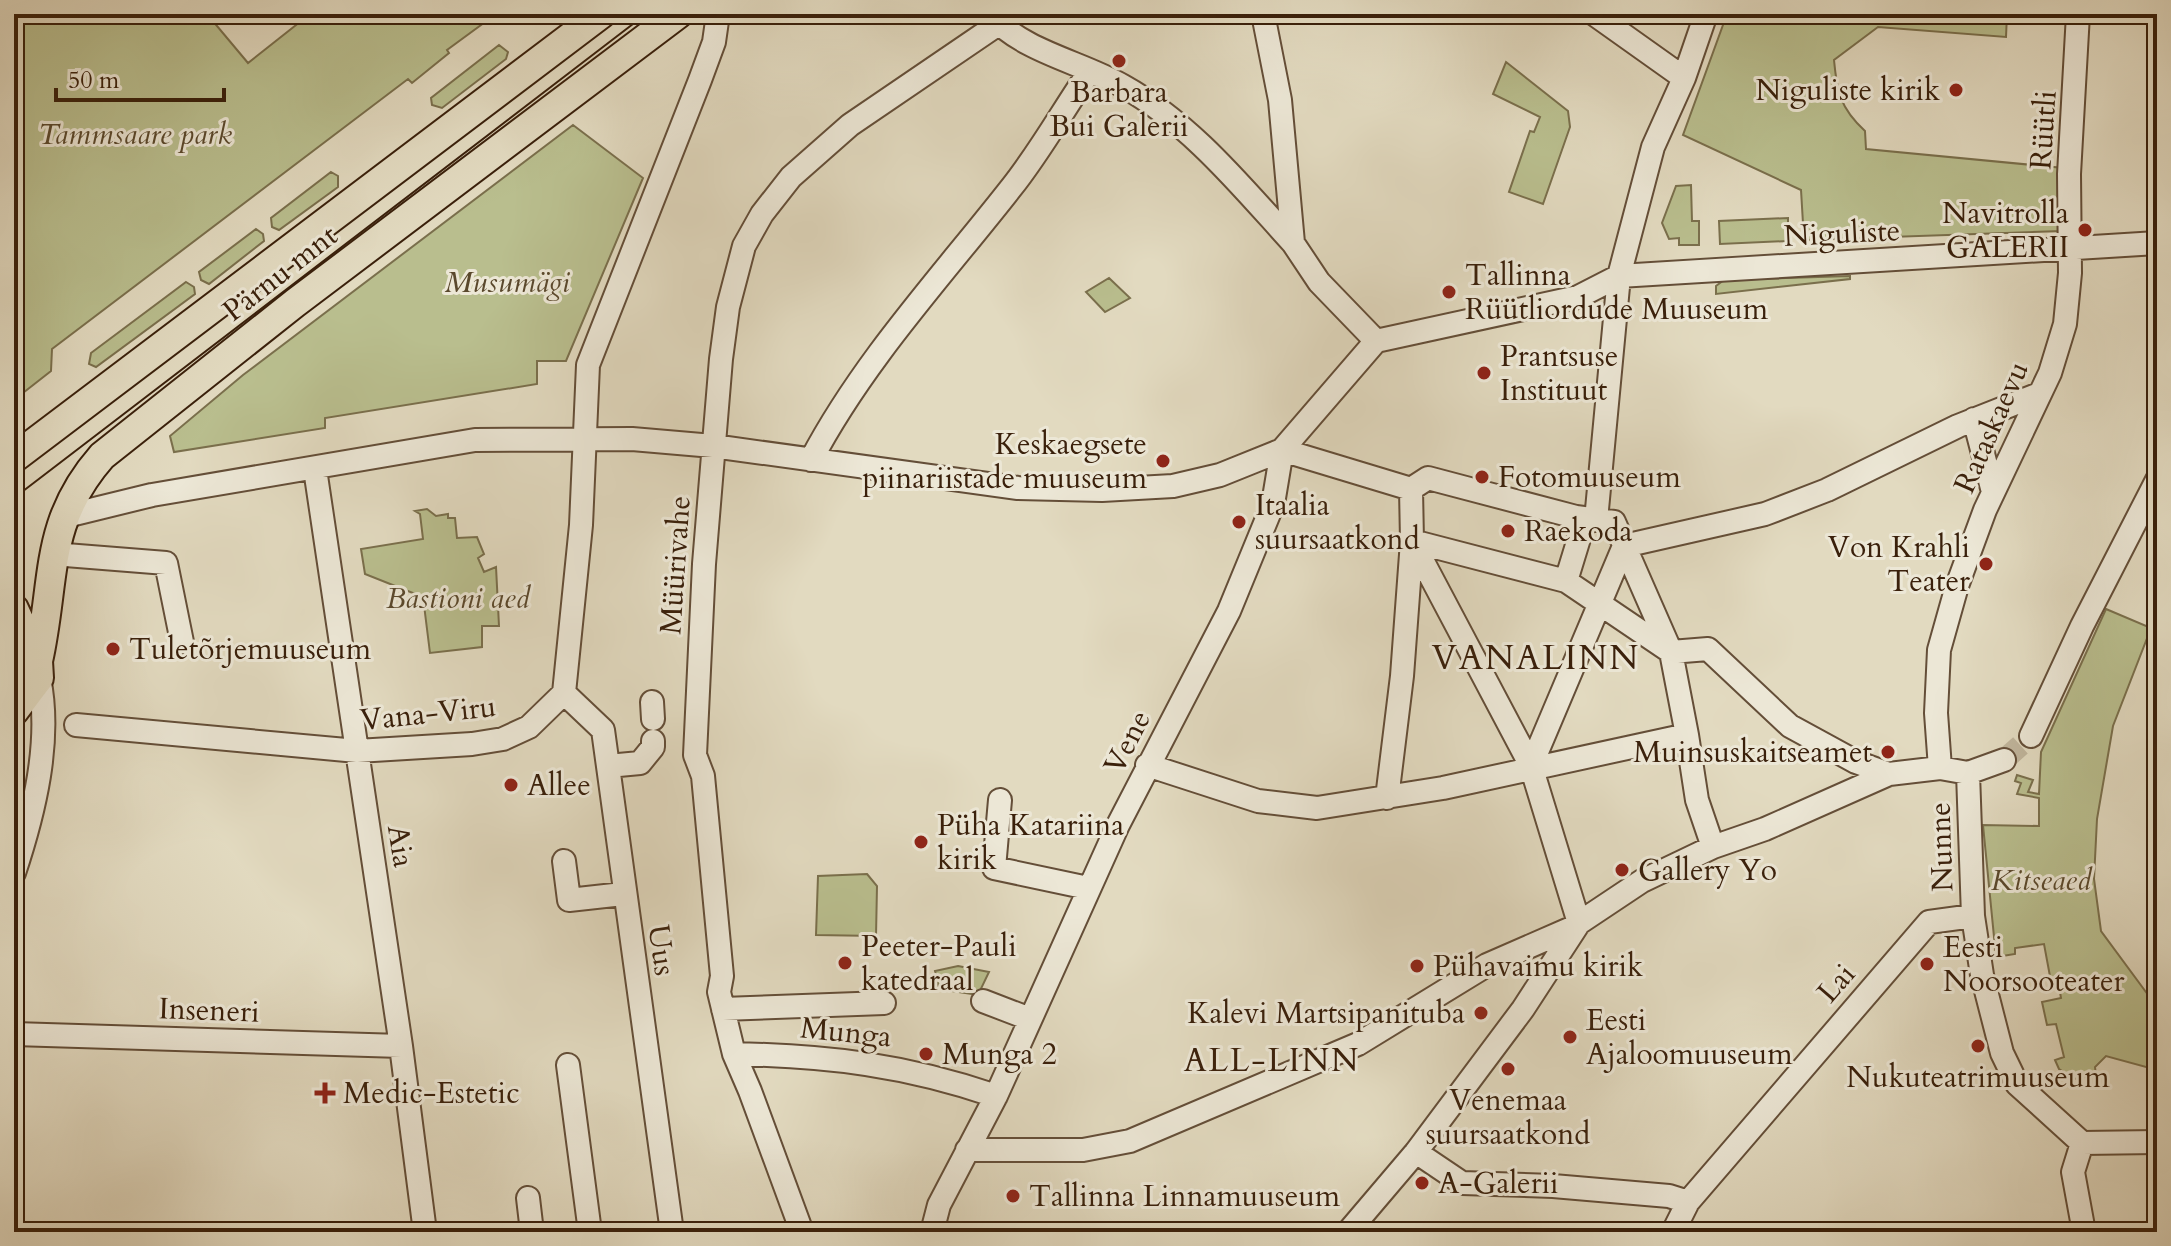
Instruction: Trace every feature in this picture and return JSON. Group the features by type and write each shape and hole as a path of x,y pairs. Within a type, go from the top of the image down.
{"main road":[{"name":"Pärnu mnt","path":"14,458 601,14"},
{"name":"Pärnu mnt","path":"39,670 48,618 53,554 62,517 84,477 128,434 678,14"},
{"path":"14,609 39,670 14,711"}],"street":[{"path":"564,693 581,525 588,365 714,42 718,14"},
{"path":"1263,14 1280,100 1293,243"},
{"path":"1594,14 1684,78"},
{"path":"1566,581 1590,520 1619,276 1653,147 1684,78 1706,14"},
{"name":"Rüütli","path":"2069,250 2078,14"},
{"path":"1000,18 1047,54 1121,84 1165,112 1227,171 1293,243 1319,282 1376,341"},
{"name":"Müürivahe","path":"802,1232 734,1054 723,1009 703,776 695,755 713,446 728,307 744,246 762,214 791,177 850,125 1000,18"},
{"path":"811,460 845,403 914,308 1013,185 1090,71"},
{"name":"Niguliste","path":"1619,276 2157,243"},
{"name":"Rataskaevu","path":"1940,768 1936,713 1939,650 1957,586 1993,492 2050,373 2065,324 2069,250"},
{"path":"62,517 152,495 475,440 585,439 713,446 1008,487 1142,490 1220,475 1282,450 1376,341 1578,297 1619,276"},
{"path":"1624,546 1765,514 1827,490 1974,419 2039,394"},
{"path":"1974,419 1993,492"},
{"path":"1282,450 1411,489 1428,478 1590,520 1614,522 1671,652 1697,800 1713,847"},
{"name":"Vene","path":"932,1232 939,1205 996,1096 1088,888 1147,765 1229,611 1273,504 1282,450"},
{"name":"Aia","path":"315,469 401,1046 425,1232"},
{"path":"2031,736 2082,626 2157,480"},
{"path":"1387,798 1402,676 1412,541 1411,489"},
{"path":"1412,541 1566,581 1601,601 1671,652 1708,649 1790,726 1856,762 1889,774"},
{"path":"1348,1232 1416,1152 1523,1009 1576,925 1531,766 1412,541"},
{"path":"1531,766 1624,546"},
{"path":"53,554 166,563 182,642"},
{"path":"14,873 42,746 44,701 39,670"},
{"name":"Vana-Viru","path":"76,725 357,751 494,742 529,727 564,693"},
{"name":"Uus","path":"564,693 603,730 623,894 672,1232"},
{"path":"608,766 640,763 653,747 653,721"},
{"path":"1147,765 1258,801 1285,806 1342,806 1687,735"},
{"path":"967,1150 1083,1150 1130,1141 1358,1044 1487,965 1576,925 1642,881 1713,847 1765,829 1889,774 1940,768 1968,773 2004,760"},
{"name":"Nunne","path":"1968,773 1973,916 1982,975 2009,1073 2082,1143"},
{"path":"1000,800 994,868 1088,888"},
{"path":"564,861 569,900 623,894"},
{"name":"Lai","path":"1673,1232 1688,1202 1929,922 1973,916"},
{"path":"983,1001 1030,1019"},
{"path":"723,1009 884,1003"},
{"name":"Inseneri","path":"14,1034 401,1046"},
{"name":"Munga","path":"734,1054 863,1061 928,1074 996,1096"},
{"path":"568,1065 590,1232"},
{"path":"2084,1232 2073,1172 2082,1143 2157,1142"},
{"path":"1416,1152 1462,1183 1553,1186 1669,1196 1688,1202"},
{"path":"528,1198 532,1232"}],"green space":[{"name":"Tammsaare park","path":"14,14 207,14 248,63 310,14 496,14 447,50 449,53 412,83 408,79 52,349 51,371 14,400"},
{"path":"1727,14 2007,14 2006,37 1878,27 1834,60 1839,90 1850,115 1865,131 1866,149 2064,168 2062,231 1804,240 1801,190 1683,135"},
{"path":"499,45 508,52 506,59 442,108 432,105 431,98"},
{"path":"1506,62 1568,111 1570,127 1543,204 1509,192 1530,131 1534,132 1540,117 1493,94"},
{"name":"Musumägi","path":"573,125 643,178 566,361 537,361 537,384 325,418 325,428 174,452 170,436 243,375"},
{"path":"331,172 338,176 338,187 279,230 272,227 271,218"},
{"path":"1691,185 1692,221 1699,221 1699,245 1679,245 1679,238 1669,239 1662,223 1676,186"},
{"path":"1788,218 1788,241 1720,244 1719,221"},
{"path":"256,229 263,234 264,241 209,284 201,280 199,272"},
{"path":"1850,276 1850,279 1716,294 1716,286 1724,280"},
{"path":"1109,278 1130,298 1105,312 1086,292"},
{"path":"186,282 194,287 195,294 96,367 89,364 91,353"},
{"name":"Bastioni aed","path":"427,509 436,516 448,514 448,518 455,518 457,538 477,537 484,554 478,558 484,572 496,567 499,626 482,626 482,647 430,653 423,597 365,574 361,549 423,539 420,514 415,511"},
{"name":"Kitseaed","path":"2106,609 2151,628 2113,726 2097,819 2094,879 2101,931 2157,1007 2157,1070 2106,1056 2095,1067 2096,1075 2075,1079 2059,1069 2055,1060 2064,1057 2056,1024 2047,1025 2042,1002 2061,998 2059,986 2052,987 2044,944 2015,948 2015,954 1996,957 1983,825 2039,826 2039,798 2017,794 2021,783 2015,781 2017,775 2033,780 2028,792 2039,794 2041,752"},
{"path":"867,874 877,886 876,936 816,935 818,876"},
{"path":"958,966 989,972 978,995 939,989 935,971"}],"tunnel":[{"path":"2004,760 2031,736"}],"tram line":[{"path":"14,498 646,14"}],"place":[{"name":"Barbara Bui Galerii","path":"1119,61"},
{"name":"Niguliste kirik","path":"1956,90"},
{"name":"Navitrolla GALERII","path":"2085,230"},
{"name":"Tallinna Rüütliordude Muuseum","path":"1449,292"},
{"name":"Prantsuse Instituut","path":"1484,373"},
{"name":"Keskaegsete piinariistade muuseum","path":"1163,461"},
{"name":"Fotomuuseum","path":"1482,477"},
{"name":"Itaalia suursaatkond","path":"1239,522"},
{"name":"Raekoda","path":"1508,531"},
{"name":"Von Krahli Teater","path":"1986,564"},
{"name":"Tuletõrjemuuseum","path":"113,649"},
{"name":"Muinsuskaitseamet","path":"1888,752"},
{"name":"Allee","path":"511,785"},
{"name":"Püha Katariina kirik","path":"921,842"},
{"name":"Gallery Yo","path":"1622,870"},
{"name":"Peeter-Pauli katedraal","path":"845,963"},
{"name":"Eesti Noorsooteater","path":"1927,964"},
{"name":"Pühavaimu kirik","path":"1417,966"},
{"name":"Kalevi Martsipanituba","path":"1481,1013"},
{"name":"Eesti Ajaloomuuseum","path":"1570,1037"},
{"name":"Nukuteatrimuuseum","path":"1978,1046"},
{"name":"Munga 2","path":"926,1054"},
{"name":"Venemaa suursaatkond","path":"1508,1069"},
{"name":"Medic-Estetic","path":"325,1093"},
{"name":"A-Galerii","path":"1422,1183"},
{"name":"Tallinna Linnamuuseum","path":"1013,1196"}],"district":[{"name":"VANALINN","path":"1536,657"},
{"name":"ALL-LINN","path":"1272,1060"}]}
